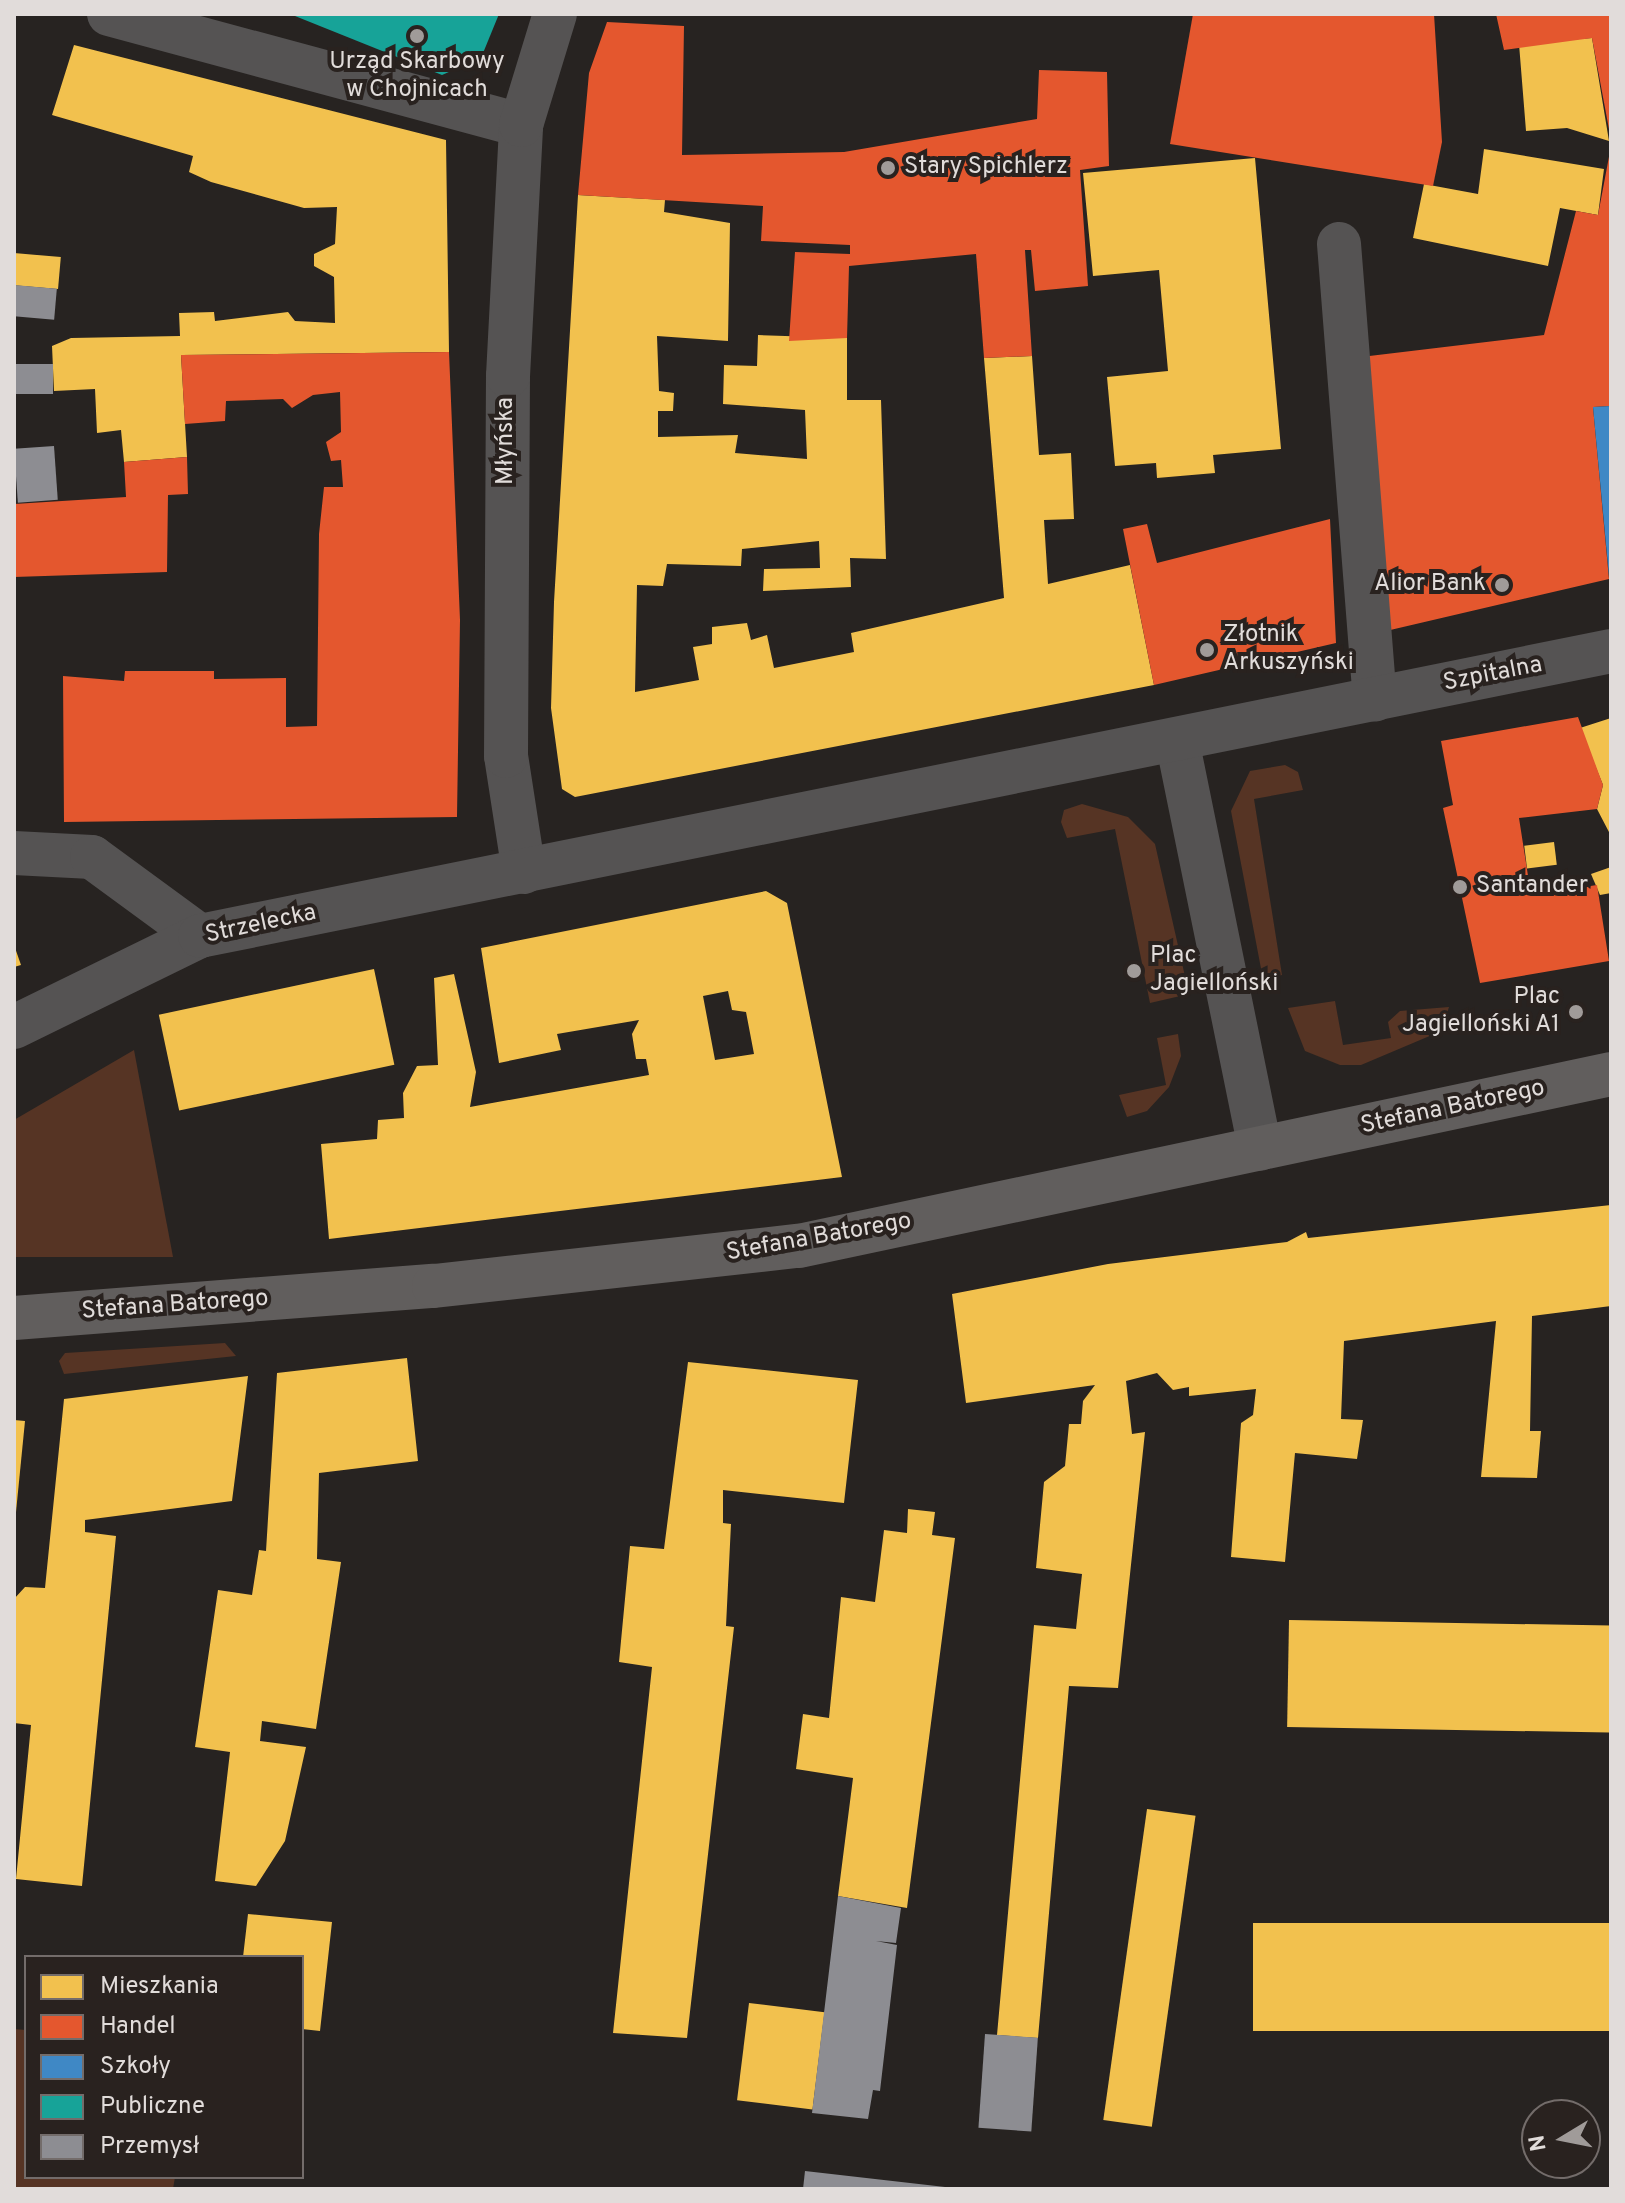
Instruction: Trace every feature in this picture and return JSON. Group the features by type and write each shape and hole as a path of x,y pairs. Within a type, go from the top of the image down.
{"street":[{"path":"109,14 521,125"},
{"name":"Młyńska","path":"524,872 506,756 508,376 521,125 555,14"},
{"path":"524,872 1375,700 1339,244"},
{"name":"Szpitalna","path":"1375,700 1611,651"},
{"path":"1177,740 1260,1149"},
{"path":"14,853 92,857 200,936"},
{"name":"Strzelecka","path":"14,1027 200,936 524,872"},
{"name":"Stefana Batorego","path":"14,1318 434,1286 799,1246 1611,1074"}],"shaded area":[{"path":"1285,765 1298,772 1303,790 1254,799 1282,975 1263,979 1231,811 1250,771"},
{"path":"1082,804 1128,817 1155,844 1189,994 1150,1003 1115,829 1067,838 1061,822 1064,810"},
{"path":"1335,1001 1343,1045 1391,1038 1388,1022 1400,1011 1449,1007 1442,1029 1432,1035 1361,1065 1340,1065 1305,1051 1288,1008"},
{"path":"1178,1034 1181,1056 1169,1087 1147,1111 1127,1117 1119,1095 1166,1085 1157,1038"},
{"path":"134,1050 173,1257 14,1257 14,1120"},
{"path":"225,1343 236,1356 64,1374 59,1361 65,1353"},
{"path":"14,2029 24,2030 24,2179 175,2179 173,2189 14,2189"}],"building: Mieszkania":[{"path":"1592,38 1609,141 1567,128 1526,131 1519,44"},
{"path":"74,45 446,140 449,352 181,355 187,457 124,462 121,430 97,433 95,389 54,391 52,346 71,338 180,336 179,313 214,312 215,321 288,312 295,321 335,323 334,277 314,266 314,254 335,244 337,207 304,208 211,182 189,172 193,156 52,115"},
{"path":"1484,149 1604,169 1598,215 1560,208 1548,266 1413,238 1424,184 1478,194"},
{"path":"1255,158 1281,449 1213,455 1215,473 1157,478 1156,463 1115,466 1107,377 1168,371 1159,270 1093,276 1083,173"},
{"path":"578,195 665,200 664,212 730,223 728,341 657,336 659,391 674,393 673,411 658,411 658,437 738,435 735,453 807,459 805,410 723,404 724,365 757,366 758,335 847,338 847,400 881,400 886,559 850,558 851,587 763,591 764,569 820,568 819,541 742,549 741,566 667,564 663,586 637,585 635,692 699,680 693,647 712,644 712,627 747,623 751,640 767,635 774,668 854,652 851,633 1004,598 984,358 1032,356 1039,455 1071,453 1074,519 1044,520 1048,584 1130,565 1154,685 575,797 562,789 551,708 554,602"},
{"path":"14,253 61,257 58,289 14,285"},
{"path":"1611,718 1610,834 1597,809 1603,785 1580,728"},
{"path":"1554,842 1557,865 1527,868 1524,846"},
{"path":"1611,867 1611,893 1600,895 1591,874"},
{"path":"766,891 787,903 842,1177 329,1239 321,1144 377,1139 378,1120 404,1118 403,1093 417,1066 438,1065 434,978 454,974 476,1072 470,1107 649,1075 646,1059 636,1059 632,1034 639,1020 557,1034 561,1050 499,1063 481,948","holes":["728,991 732,1010 746,1012 754,1054 715,1060 703,996"]},
{"path":"14,945 21,965 14,967"},
{"path":"374,969 394,1065 179,1111 159,1015"},
{"path":"1611,1205 1611,1306 1532,1316 1530,1431 1541,1431 1537,1478 1481,1477 1496,1321 1344,1341 1341,1419 1363,1420 1357,1459 1295,1453 1285,1562 1231,1557 1241,1423 1253,1415 1256,1389 1189,1396 1189,1387 1173,1390 1157,1373 1126,1381 1132,1434 1145,1432 1118,1688 1069,1686 1038,2038 997,2035 1034,1625 1076,1629 1082,1574 1036,1568 1044,1482 1065,1466 1069,1424 1081,1424 1083,1401 1095,1385 966,1403 952,1294 1108,1264 1287,1242 1306,1232 1308,1238"},
{"path":"407,1358 418,1461 319,1473 317,1559 341,1562 316,1729 262,1721 260,1741 306,1747 285,1841 256,1886 215,1881 230,1752 195,1747 218,1590 252,1595 259,1550 266,1551 277,1373"},
{"path":"688,1362 858,1380 844,1503 723,1490 723,1523 731,1524 726,1626 734,1627 687,2038 613,2033 652,1667 619,1662 630,1546 664,1549"},
{"path":"248,1376 232,1501 85,1520 85,1532 116,1536 82,1886 16,1879 31,1725 14,1723 14,1599 25,1587 45,1588 64,1399"},
{"path":"14,1420 25,1421 16,1512 14,1512"},
{"path":"908,1509 935,1512 932,1535 955,1538 907,1908 838,1896 853,1778 796,1769 803,1714 829,1718 841,1597 875,1602 884,1530 907,1533"},
{"path":"1289,1620 1611,1626 1609,1733 1287,1727"},
{"path":"1147,1809 1196,1816 1152,2127 1103,2120"},
{"path":"248,1914 332,1922 320,2031 304,2029 304,1955 243,1955"},
{"path":"1253,1923 1611,1923 1611,2031 1253,2031"},
{"path":"749,2003 824,2012 812,2110 737,2100"}],"building: Handel":[{"path":"1193,14 1434,14 1442,142 1433,186 1170,144"},
{"path":"1496,14 1611,14 1611,140 1592,38 1504,50"},
{"path":"607,22 684,26 682,155 844,152 1037,119 1039,70 1107,72 1109,166 1080,170 1088,286 1035,291 1031,250 1025,250 1032,356 984,358 976,254 849,266 847,338 789,341 795,252 850,254 850,245 761,241 763,206 578,195 589,73"},
{"path":"1611,146 1611,406 1593,407 1609,579 1386,631 1361,357 1544,335 1576,211 1598,215"},
{"path":"449,352 460,620 457,817 64,822 63,676 124,681 125,671 214,671 214,679 286,678 286,727 317,726 319,534 324,487 343,487 341,460 331,461 326,442 341,432 340,392 313,395 292,408 283,399 226,401 225,421 185,424 181,355"},
{"path":"187,457 188,494 168,495 167,572 14,577 14,504 126,497 124,462"},
{"path":"1330,519 1336,643 1154,685 1123,529 1147,524 1157,563"},
{"path":"1578,717 1603,785 1597,809 1519,818 1531,895 1597,885 1609,961 1480,983 1443,808 1453,805 1441,741"}],"building: Szkoły":[{"path":"1611,406 1611,576 1609,576 1593,407"}],"building: Publiczne":[{"name":"Urząd Skarbowy w Chojnicach","path":"290,14 499,14 481,58 442,75"}],"building: Przemysł":[{"path":"14,285 57,289 54,320 14,316"},
{"path":"14,364 53,364 53,394 14,394"},
{"path":"54,446 58,500 18,503 14,449"},
{"path":"838,1896 901,1908 896,1943 876,1941 897,1945 880,2091 873,2090 868,2119 812,2113"},
{"path":"985,2034 1038,2038 1031,2131 978,2128"},
{"path":"805,2171 945,2187 945,2189 803,2189"}],"place":[{"name":"Urząd Skarbowy w Chojnicach","path":"417,36"},
{"name":"Stary Spichlerz","path":"888,168"},
{"name":"Alior Bank","path":"1502,585"},
{"name":"Złotnik Arkuszyński","path":"1207,650"},
{"name":"Santander","path":"1460,887"},
{"name":"Plac Jagielloński","path":"1134,971"},
{"name":"Plac Jagielloński A1","path":"1576,1012"}]}
